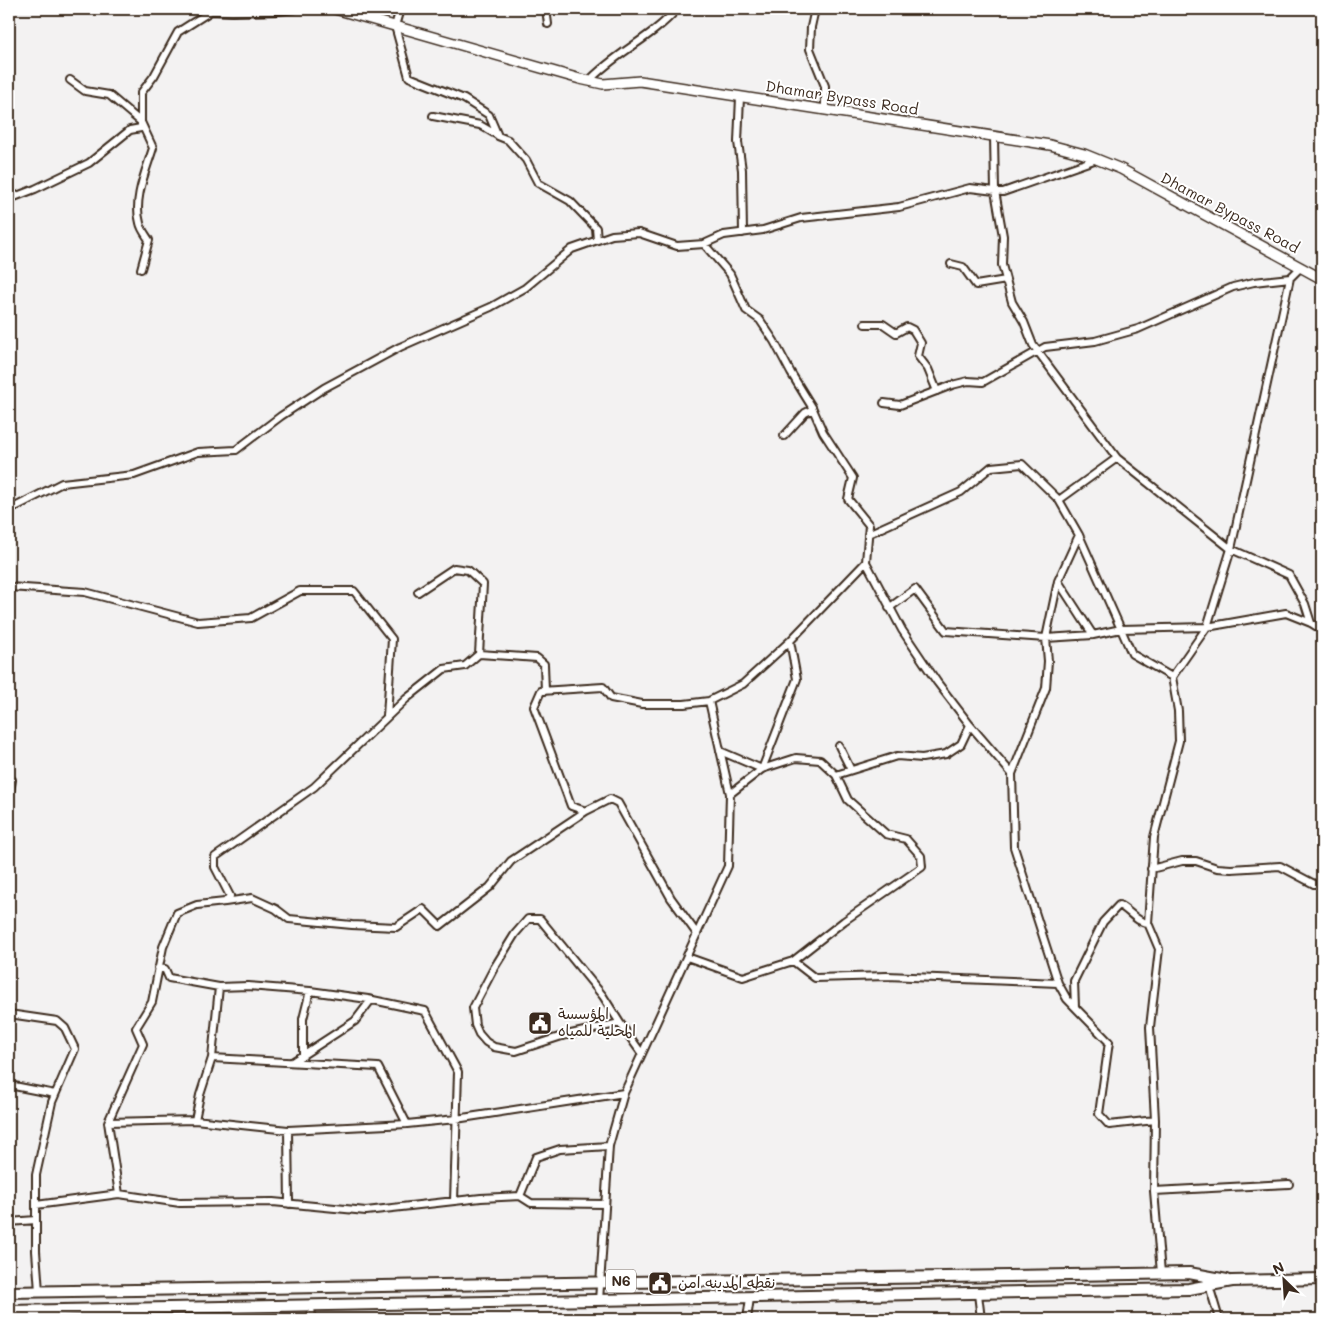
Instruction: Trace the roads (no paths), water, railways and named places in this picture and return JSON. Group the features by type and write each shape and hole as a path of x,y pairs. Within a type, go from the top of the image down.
{"main road":[{"name":"Dhamar Bypass Road","path":"335,9 603,84 640,81 1050,145 1084,154 1121,169 1322,279"},
{"name":"N6","path":"9,1292 1189,1272 1208,1281"},
{"name":"N6","path":"9,1311 58,1315 233,1307 1189,1289 1208,1281 1322,1279"},
{"path":"693,1299 694,1280"},
{"path":"338,1305 341,1286"},
{"path":"233,1307 237,1288"}],"street":[{"path":"9,198 35,189 89,163 130,130 141,128 140,93 154,76 178,32 212,11 294,9"},
{"path":"400,9 396,26 409,77 464,99 489,115 498,136"},
{"path":"589,81 602,67 642,40 677,9"},
{"path":"815,9 811,27 810,49 825,86 825,110"},
{"path":"547,10 548,24"},
{"path":"70,80 85,91 109,95 141,122 153,148 142,182 138,205 140,224 149,240 141,270"},
{"path":"740,97 738,142 742,170 743,232"},
{"path":"433,116 480,125 508,140 526,160 538,183 570,201 596,228 597,240"},
{"path":"994,136 995,191 1003,236 1002,265 1012,302 1037,351 1117,458 1231,549 1289,575 1305,604 1311,623"},
{"path":"9,506 17,506 62,483 134,475 198,452 236,450 281,416 324,388 400,347 491,306 525,288 572,249 612,235 639,233 677,246 704,244 724,235 763,230 801,218 899,207 970,188 1003,192 1097,159"},
{"path":"704,244 730,274 746,310 760,320 813,409 823,432 853,478 848,499 869,525 866,562 889,608 937,682 970,725 1012,774"},
{"path":"951,264 963,267 976,285 1006,280"},
{"path":"1161,1273 1154,1191 1154,1120 1150,1027 1159,949 1148,923 1154,837 1179,741 1178,711 1172,677 1206,627 1231,549 1290,278 1301,267"},
{"path":"884,403 900,405 968,381 983,382 1045,347 1095,341 1138,329 1233,287 1254,282 1290,278"},
{"path":"865,324 883,324 896,333 907,328 913,330 921,342 918,356 928,369 936,391"},
{"path":"784,436 805,413 813,409"},
{"path":"1059,500 1117,458"},
{"path":"868,534 961,492 991,467 1022,464 1059,500 1079,535 1132,654 1172,677"},
{"path":"1079,535 1058,582 1046,638 1048,662 1046,688 1012,774 1014,847 1058,983 1068,999 1109,1042 1099,1114 1109,1125 1154,1120"},
{"path":"586,811 571,806 534,707 541,691 603,687 611,698 642,704 684,704 709,701 743,684 790,641 866,562"},
{"path":"418,592 454,568 468,570 483,584 479,654"},
{"path":"1058,582 1093,635"},
{"path":"9,587 85,592 198,622 251,618 300,591 354,591 392,638 387,716"},
{"path":"889,608 915,589 946,631 1046,638 1093,635 1121,630 1206,627 1286,613 1311,623 1322,630"},
{"path":"762,768 797,679 790,641"},
{"path":"225,902 230,896 215,867 215,857 314,787 406,698 444,669 465,666 479,654 537,658 544,664 545,691"},
{"path":"599,1301 609,1146 624,1093 728,866 730,794 709,701"},
{"path":"836,775 897,756 922,758 946,754 961,744 970,725"},
{"path":"839,746 851,770"},
{"path":"720,751 762,768"},
{"path":"687,957 743,977 793,961 844,921 922,867 921,856 906,839 886,834 848,800 836,775 820,760 796,758 762,768 730,794"},
{"path":"9,778 12,780 9,798"},
{"path":"119,1194 108,1122 143,1044 136,1028 152,1002 163,946 177,913 197,905 252,898 276,909 289,919 396,927 423,909 440,926 490,887 511,861 586,811 610,798 618,803 671,898 697,934"},
{"path":"1151,869 1182,861 1196,861 1217,868 1231,869 1280,866 1314,884 1322,883"},
{"path":"1075,1007 1074,981 1103,922 1119,905 1128,909 1140,922 1148,923"},
{"path":"620,1023 562,1036 516,1051 506,1050 494,1047 479,1034 475,1025 473,1008 494,968 516,934 528,919 540,919 604,996 642,1054"},
{"path":"793,961 815,978 887,976 1058,983"},
{"path":"158,968 165,969 169,978 219,986 248,986 310,991 371,1000 425,1011 458,1072 454,1201"},
{"path":"195,1120 200,1095 212,1058 219,986"},
{"path":"305,1063 302,1055 303,1019 310,991"},
{"path":"292,1062 355,1021 371,1000"},
{"path":"9,1014 57,1021 65,1028 75,1049 52,1102 36,1175 36,1251 40,1291"},
{"path":"212,1058 378,1067 407,1124"},
{"path":"9,1085 55,1094"},
{"path":"108,1122 195,1120 288,1130 407,1124 456,1119 624,1093"},
{"path":"288,1130 288,1204"},
{"path":"520,1196 536,1157 560,1149 609,1146"},
{"path":"1154,1191 1289,1184"},
{"path":"36,1206 119,1194 180,1203 273,1202 366,1211 520,1196 531,1202 605,1204"},
{"path":"9,1222 36,1220"},
{"path":"1208,1281 1219,1319"},
{"path":"978,1294 981,1319"},
{"path":"747,1319 750,1298"},
{"path":"311,1306 312,1319"}],"place":[{"name":"المؤسسة المحلية للمياه","path":"540,1023"},
{"name":"نقطه المدينه امن","path":"660,1283"}]}
